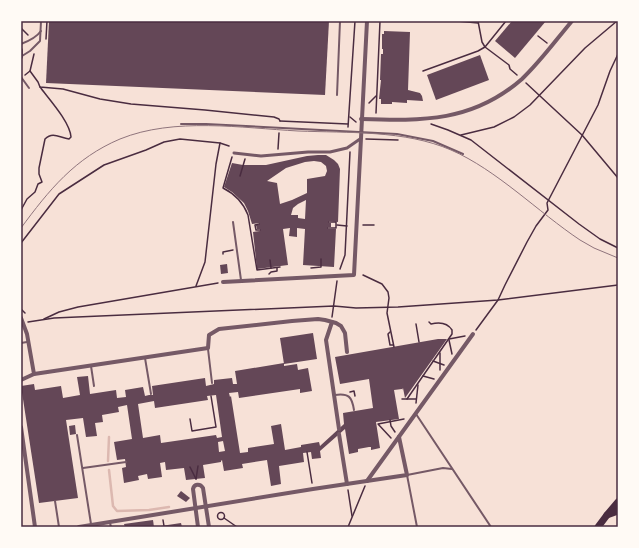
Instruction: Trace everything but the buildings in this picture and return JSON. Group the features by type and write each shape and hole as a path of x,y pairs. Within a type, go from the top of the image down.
{"main road":[{"path":"598,527 618,502"},
{"path":"607,515 618,511"}],"street":[{"path":"223,282 354,275 367,21"},
{"path":"361,119 407,120 456,114 486,104 506,91 533,68 572,21"},
{"path":"21,50 21,57"},
{"path":"234,153 261,156 330,152 350,146 360,139"},
{"path":"21,318 24,323 34,374"},
{"path":"21,380 34,374 208,348 210,335 219,329 318,319 332,322 341,326 345,333 347,352"},
{"path":"332,322 326,340 347,484"},
{"path":"367,481 474,334"},
{"path":"21,427 35,527"},
{"path":"79,527 91,525 110,525 206,506 407,475 399,437"},
{"path":"21,466 26,466"},
{"path":"198,527 193,489 197,485 200,485 203,488 209,527"}],"lane":[{"path":"21,57 40,40 42,21"},
{"path":"337,95 340,21"},
{"path":"21,44 37,36 41,30"},
{"path":"21,77 29,88"},
{"path":"181,124 397,134 423,138 463,154"},
{"path":"233,222 241,281"},
{"path":"21,343 28,342"},
{"path":"208,348 212,383"},
{"path":"145,357 151,394"},
{"path":"90,365 94,386"},
{"path":"334,396 342,394 348,396 353,402 354,410"},
{"path":"416,414 491,527"},
{"path":"77,435 91,525"},
{"path":"83,468 126,462"},
{"path":"417,527 407,475 443,468 453,469"},
{"path":"55,501 59,527"}],"path":[{"path":"348,131 355,21"},
{"path":"377,93 380,21"},
{"path":"457,21 478,22 482,42 485,47 509,65 510,69 582,135 618,178"},
{"path":"423,71 478,51 485,47 506,21"},
{"path":"461,135 494,127 514,117 530,105 585,48 617,21"},
{"path":"538,36 547,43"},
{"path":"449,339 474,334 498,300 527,242 536,226 548,210 547,203 598,104 618,54"},
{"path":"21,210 27,199 35,192 38,184 42,182 39,174 39,168 45,139 53,134 69,139 71,137 66,123 30,71"},
{"path":"40,87 63,89 118,102 274,117 279,119 280,122 348,124"},
{"path":"350,115 352,119 361,125"},
{"path":"427,123 471,140 548,201 600,239 618,248"},
{"path":"278,155 279,133"},
{"path":"21,243 59,194 104,165 164,142 180,139 220,143 229,146"},
{"path":"360,139 404,140"},
{"path":"196,286 205,262 216,164 220,143"},
{"path":"332,322 338,276 345,256 350,146"},
{"path":"234,153 222,188 236,196 241,201 248,214 257,270 272,268 277,269"},
{"path":"240,176 246,155"},
{"path":"329,222 336,222 336,225 347,226"},
{"path":"251,228 256,227 255,224 259,224"},
{"path":"328,228 336,228 336,225"},
{"path":"256,227 256,230 260,230"},
{"path":"223,254 223,252 237,250"},
{"path":"311,268 321,267 321,259"},
{"path":"270,260 272,268"},
{"path":"269,274 270,272 277,271 280,267"},
{"path":"363,275 382,284 388,292 390,332 394,346"},
{"path":"42,320 59,312 78,307 223,282"},
{"path":"24,323 42,320 240,309 334,306 388,308 498,300 618,285"},
{"path":"407,399 449,339 452,332 449,326 440,323 431,324 429,322"},
{"path":"416,324 419,342"},
{"path":"449,339 454,361"},
{"path":"423,376 440,380 440,352"},
{"path":"433,361 450,367"},
{"path":"416,414 418,383"},
{"path":"190,419 192,431 216,427 211,396"},
{"path":"402,399 416,399"},
{"path":"395,442 378,424 405,419"},
{"path":"390,421 391,426"},
{"path":"307,452 313,489"},
{"path":"190,467 196,479 198,466"},
{"path":"348,527 367,481"},
{"path":"347,484 352,517"},
{"path":"214,512 218,514 223,513 224,518 237,527"},
{"path":"218,514 219,519 224,518"},
{"path":"163,521 164,526"}],"waterway":[{"path":"108,461 109,437"},
{"path":"109,470 113,506 117,511 149,510 169,507"}],"tram line":[{"path":"21,228 53,188 76,165 104,147 120,139 141,132 163,128 185,126 231,126 396,136 415,139 451,150 468,158 501,180 580,240 594,248 618,258"}]}
